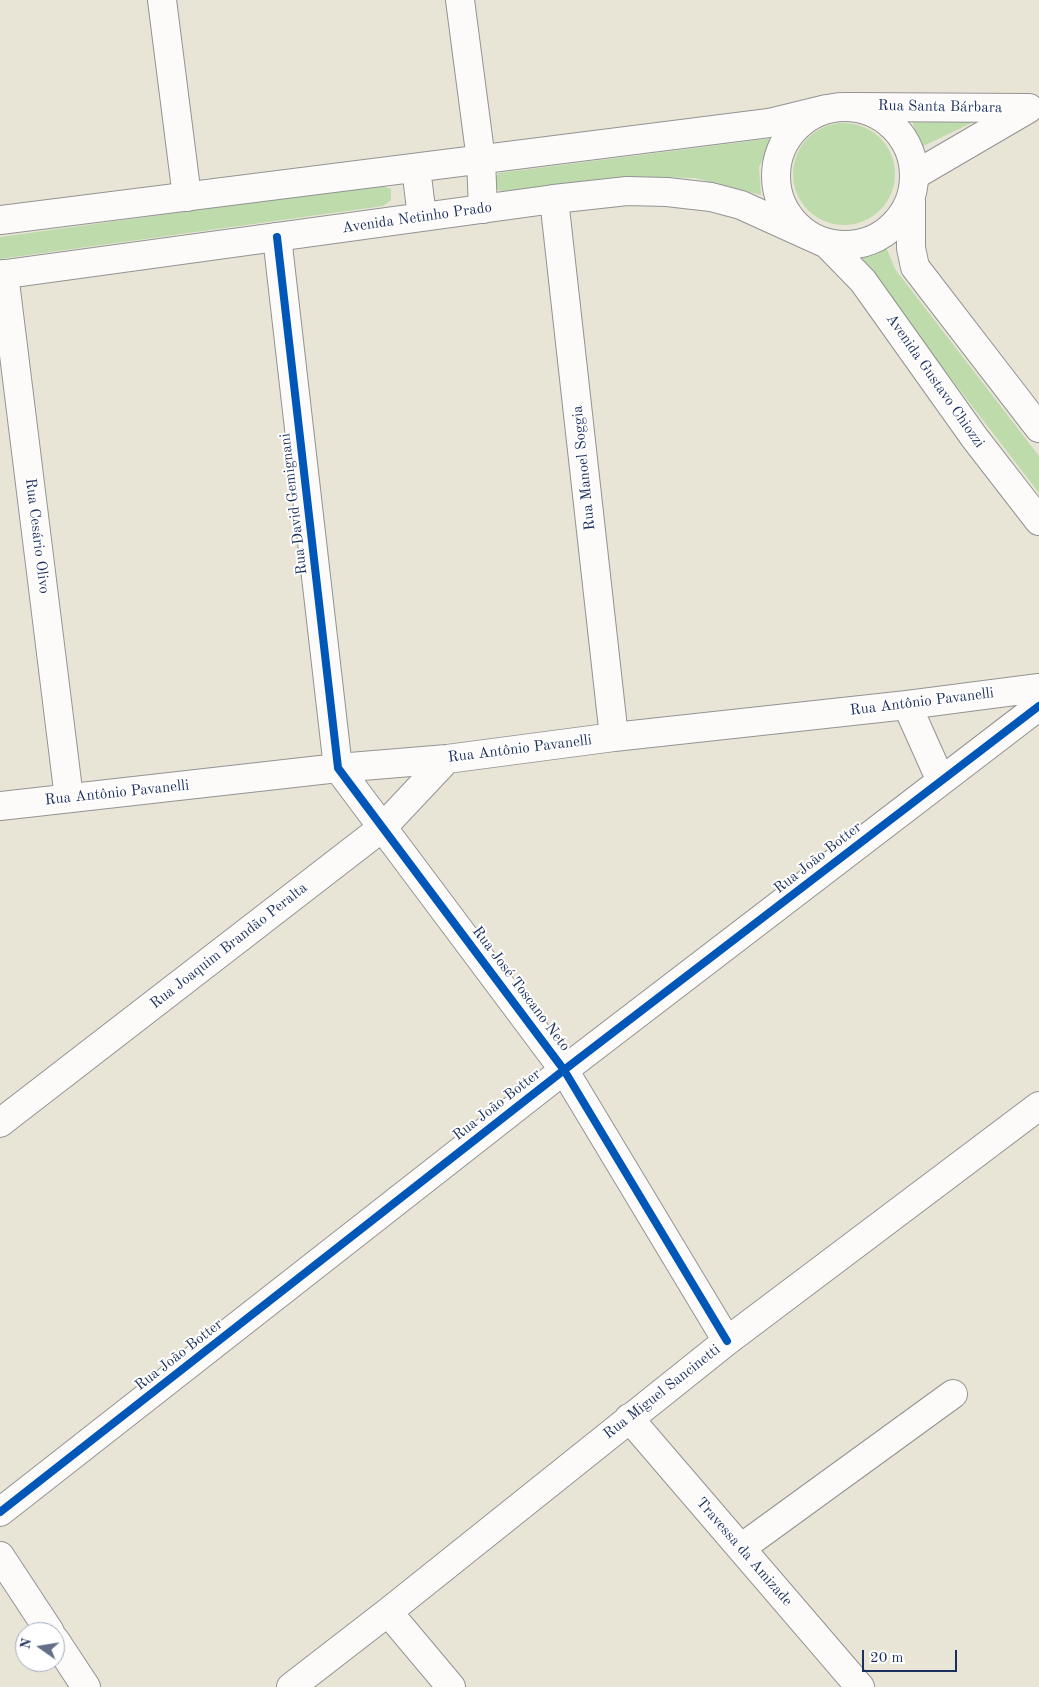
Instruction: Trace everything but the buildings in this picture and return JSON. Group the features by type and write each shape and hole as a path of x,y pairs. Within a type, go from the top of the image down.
{"street":[{"path":"162,0 187,197"},
{"path":"460,0 481,160 483,209"},
{"name":"Rua Santa Bárbara","path":"838,108 1034,107"},
{"name":"Rua Santa Bárbara","path":"913,188 1034,107"},
{"path":"0,220 769,123 838,108 876,113 897,129 910,150 913,188 911,248 915,267 1039,428"},
{"path":"838,108 802,121 786,140 776,164 777,190 786,214 804,233 827,244 852,246 877,239 898,223 913,188"},
{"path":"416,168 422,217"},
{"name":"Avenida Netinho Prado","path":"2,274 554,199 627,191 667,192 711,197 741,205 827,244"},
{"name":"Rua Manoel Soggia","path":"554,199 614,737"},
{"name":"Rua David Gemignani","path":"276,237 338,768"},
{"name":"Avenida Gustavo Chiozzi","path":"827,244 863,281 974,437 1039,521"},
{"name":"Rua Cesário Olivo","path":"2,274 69,798"},
{"name":"Rua Antônio Pavanelli","path":"0,806 338,768 448,759 614,737 1039,688"},
{"path":"907,704 941,781"},
{"name":"Rua João Botter","path":"0,1512 564,1070 1039,706"},
{"name":"Rua Joaquim Brandão Peralta","path":"0,1123 383,827 448,759"},
{"name":"Rua José Toscano Neto","path":"338,768 564,1070 727,1341"},
{"name":"Rua Miguel Sancinetti","path":"291,1687 388,1612 727,1341 1039,1106"},
{"path":"741,1548 953,1394"},
{"name":"Travessa da Amizade","path":"629,1418 860,1687"},
{"path":"0,1556 43,1622"},
{"path":"388,1612 451,1687"},
{"path":"65,1655 86,1687"}],"green space":[{"path":"1001,109 921,147 912,121"},
{"path":"844,123 854,124 873,131 887,145 894,164 894,184 887,203 873,217 854,224 844,225 834,224 815,217 801,203 794,184 793,174 794,164 801,145 815,131 834,124"},
{"path":"774,138 759,167 761,195 695,178 655,177 502,191 494,189 493,180 499,173"},
{"path":"379,185 391,189 391,200 383,206 0,259 0,237"},
{"path":"886,247 895,269 1039,456 1039,493 859,259"}],"cycle path":[{"path":"277,237 338,768 564,1070 727,1341"},
{"path":"0,1512 564,1070 1039,706"}]}
